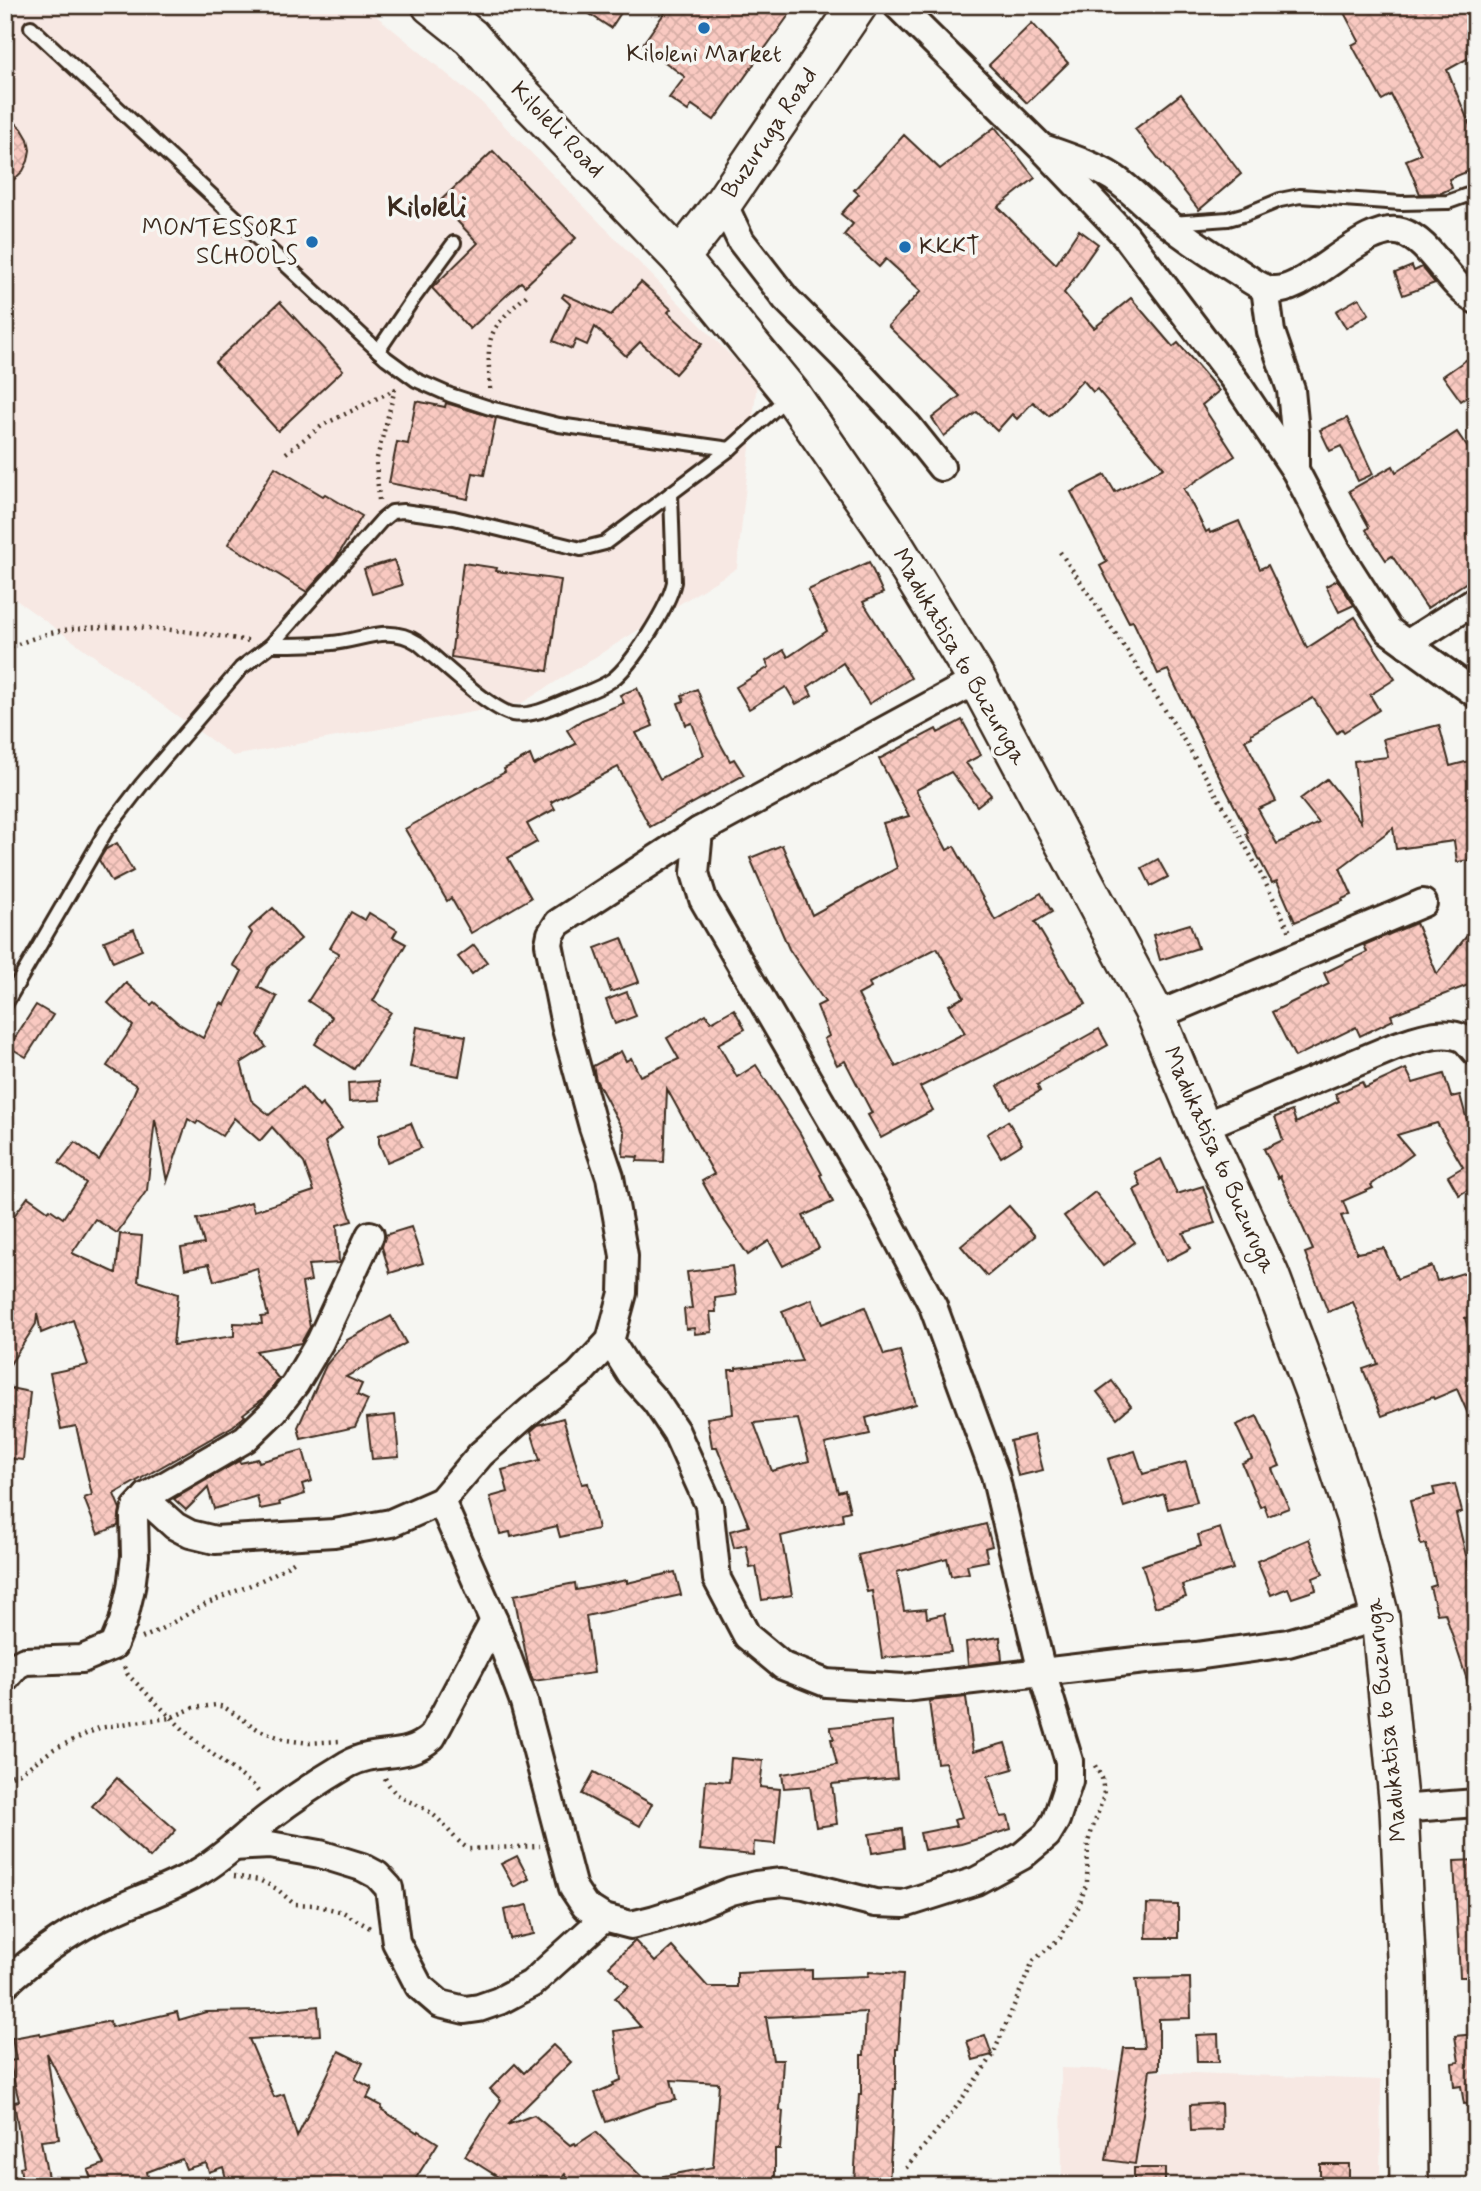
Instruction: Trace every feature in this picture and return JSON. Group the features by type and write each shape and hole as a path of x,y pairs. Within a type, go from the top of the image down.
{"main road":[{"name":"Kiloleli Road","path":"431,5 471,37 509,81 680,258"},
{"name":"Buzuruga Road","path":"680,258 723,203 858,5"},
{"name":"Madukatisa to Buzuruga","path":"680,258 791,394 883,527 976,680 1156,1016 1202,1128 1270,1275 1309,1379 1355,1517 1380,1617 1399,1809 1407,1979 1409,2186"}],"street":[{"path":"897,5 1041,147 1126,236 1236,382 1295,470 1337,550 1388,630 1476,694"},
{"path":"1041,147 1083,162 1115,179 1193,243 1265,288 1281,290 1317,272 1357,244 1389,230 1416,238 1464,293 1476,300"},
{"path":"723,203 741,242 786,299 909,427 941,467"},
{"path":"1265,288 1271,332 1291,390 1295,470"},
{"path":"1407,644 1476,600"},
{"path":"147,1496 153,1507 175,1526 190,1534 215,1540 334,1533 391,1523 441,1501 481,1454 531,1410 578,1375 610,1341 623,1293 624,1256 610,1177 593,1127 565,1025 549,944 551,934 558,923 699,831 976,680"},
{"path":"441,1501 494,1621 524,1702 573,1888 585,1906 604,1918 631,1925 690,1908 731,1891 782,1882 875,1903 904,1904 976,1881 1022,1856 1047,1835 1056,1820 1069,1781 1069,1761 1042,1672 995,1475 933,1306 872,1190 703,899 695,873 699,831"},
{"path":"1156,1016 1423,903"},
{"path":"1202,1128 1396,1046 1423,1038 1446,1034 1465,1040 1476,1052"},
{"path":"5,1679 17,1665 25,1661 82,1659 113,1646 123,1622 131,1588 136,1508 147,1496 245,1439 274,1411 295,1384 320,1342 370,1235"},
{"path":"610,1341 630,1373 656,1402 676,1432 709,1505 717,1579 747,1636 783,1667 826,1683 904,1688 1196,1656 1288,1643 1380,1617"},
{"path":"5,1984 57,1941 97,1918 198,1872 322,1780 369,1756 407,1751 422,1746 432,1737 494,1621"},
{"path":"1399,1809 1476,1803"},
{"path":"233,1847 270,1845 320,1854 362,1867 377,1875 389,1888 396,1942 419,1986 440,2004 465,2010 499,2001 531,1984 604,1918"}],"lane":[{"path":"31,27 378,351 415,379 450,395 559,425 730,449"},
{"path":"1168,223 1228,219 1280,200 1300,196 1401,203 1448,202 1476,192"},
{"path":"378,351 454,243"},
{"path":"5,1005 106,831 241,668 271,645 392,512 454,518 588,548 605,543 730,449 791,394"},
{"path":"271,645 334,643 377,633 405,636 418,643 500,709 518,714 551,708 596,690 620,674 647,636 672,591 674,582 671,493"}],"path":[{"path":"491,408 489,358 492,332 499,321 527,295"},
{"path":"286,453 323,425 415,379"},
{"path":"381,522 376,462 395,389"},
{"path":"1060,552 1176,725 1223,806 1301,956"},
{"path":"5,649 69,629 114,627 194,632 271,645"},
{"path":"268,1818 263,1798 253,1785 170,1718 128,1675 113,1646 142,1639 204,1605 258,1584 286,1568 334,1533"},
{"path":"5,1779 20,1773 54,1749 99,1728 170,1718 193,1708 216,1705 224,1707 259,1730 286,1740 347,1743 369,1756 389,1787 405,1801 427,1810 460,1844 469,1849 526,1845 563,1847"},
{"path":"906,2168 954,2110 992,2057 1033,1961 1060,1938 1079,1906 1087,1882 1088,1842 1104,1795 1102,1777 1095,1764 1062,1738"},
{"path":"198,1872 259,1880 277,1889 294,1904 314,1905 343,1912 396,1942"}],"shaded area":[{"name":"MONTESSORI SCHOOLS","path":"5,5 363,5 481,102 757,382 737,568 522,703 233,756 5,592"},
{"path":"1061,2068 1381,2080 1380,2186 1062,2186"}],"building":[{"path":"576,5 626,5 611,28"},
{"path":"670,5 796,5 714,120 692,105 688,111 669,98 685,77 642,45"},
{"path":"1340,5 1476,5 1476,54 1447,70 1471,128 1476,126 1476,168 1449,179 1452,188 1441,193 1420,194 1406,160 1421,154 1391,95 1382,100 1352,45 1359,41"},
{"path":"1032,23 1068,63 1027,103 989,65"},
{"path":"1181,94 1241,174 1199,210 1135,129"},
{"path":"5,113 22,129 30,150 23,171 5,188"},
{"path":"995,127 1035,178 998,207 1056,264 1079,230 1098,244 1064,293 1094,328 1131,298 1173,347 1178,343 1219,391 1202,405 1235,456 1184,489 1206,532 1209,530 1210,533 1239,521 1260,569 1268,565 1307,648 1355,617 1395,679 1370,695 1379,710 1344,732 1342,729 1337,733 1313,698 1245,740 1276,801 1258,809 1277,844 1319,823 1300,799 1327,779 1361,822 1354,761 1388,757 1383,739 1439,725 1450,766 1469,761 1476,790 1476,859 1457,862 1454,841 1396,849 1393,828 1340,868 1352,895 1295,922 1277,881 1272,883 1246,834 1248,832 1168,670 1158,674 1133,621 1129,622 1100,566 1107,562 1071,492 1105,475 1115,492 1164,468 1097,389 1093,392 1083,380 1049,416 1033,402 1017,419 1012,414 997,431 977,412 944,436 932,418 960,396 888,326 921,291 886,259 879,267 844,235 853,224 841,214 859,194 854,190 904,135 940,169"},
{"path":"493,151 576,238 525,286 521,282 470,329 432,288 478,243 439,202"},
{"path":"1412,266 1414,271 1422,267 1435,283 1403,295 1395,273"},
{"path":"641,282 671,309 668,312 702,344 675,374 640,342 626,356 595,327 587,345 576,340 572,349 553,341 570,304 562,297 564,294 611,315"},
{"path":"1359,298 1369,314 1346,328 1336,311"},
{"path":"280,302 343,370 278,431 215,362"},
{"path":"1476,353 1476,391 1461,401 1443,376"},
{"path":"416,401 445,407 446,403 496,418 484,475 473,473 468,499 389,483 397,442 408,444"},
{"path":"1347,418 1373,474 1358,481 1341,446 1330,451 1320,430"},
{"path":"1457,432 1476,460 1476,576 1427,608 1392,556 1386,560 1366,530 1369,527 1349,491 1393,466 1396,472"},
{"path":"275,467 362,516 335,560 307,592 228,544"},
{"path":"394,560 402,585 372,594 364,569"},
{"path":"869,562 883,593 863,602 911,678 869,704 843,663 808,687 812,695 796,704 786,687 749,709 736,687 769,667 766,661 784,650 788,657 827,631 808,590"},
{"path":"463,563 497,568 496,571 561,580 548,671 451,657"},
{"path":"1337,580 1354,605 1339,612 1326,586"},
{"path":"637,688 653,726 636,733 660,779 704,755 692,723 686,725 678,703 684,701 682,695 697,689 715,734 730,761 734,759 744,775 650,827 618,767 551,802 555,809 527,824 537,842 508,858 531,898 471,933 451,898 447,901 405,829 530,755 534,765 576,744 567,730 582,720 624,703 620,695"},
{"path":"962,720 981,755 966,763 991,795 977,806 951,772 916,790 947,850 954,846 995,920 1041,893 1052,912 1035,922 1086,1004 920,1087 933,1110 881,1138 868,1115 872,1113 845,1061 837,1065 824,1039 829,1036 817,1006 825,1002 789,949 750,858 782,845 812,915 897,868 883,823 909,816 879,759 936,729 938,733","holes":["937,948 964,997 949,1005 965,1033 896,1067 858,995 871,988 869,983"]},
{"path":"117,843 133,871 112,882 99,860 106,849"},
{"path":"1158,859 1168,877 1151,886 1142,868"},
{"path":"273,908 301,939 268,968 258,987 277,997 258,1035 266,1047 241,1063 251,1100 269,1115 302,1087 319,1107 322,1104 342,1128 325,1142 352,1221 337,1225 339,1263 308,1265 311,1281 302,1283 310,1327 301,1343 256,1351 279,1379 264,1398 243,1414 245,1416 233,1426 114,1494 120,1509 118,1526 98,1534 84,1498 92,1495 76,1426 61,1429 50,1373 88,1365 73,1320 41,1333 37,1313 36,1324 5,1372 5,1228 28,1197 63,1218 86,1183 59,1163 75,1142 99,1160 120,1126 137,1086 107,1066 133,1026 108,1003 126,983 151,1005 154,1002 178,1023 203,1038 221,1003 225,1005 242,971 233,965 252,933 249,929","holes":["234,1118 260,1141 272,1127 304,1163 314,1191 254,1211 251,1202 197,1219 204,1244 181,1248 185,1269 209,1264 214,1281 257,1268 268,1316 261,1317 262,1324 234,1323 234,1336 173,1345 178,1294 138,1281 142,1236 120,1234 116,1273 72,1253 95,1219 117,1233 147,1190 155,1119 167,1182 188,1119 196,1124 198,1121 222,1136"]},
{"path":"351,912 365,920 369,913 397,930 393,937 406,944 373,1001 391,1012 354,1069 315,1044 332,1017 308,1001 339,953 330,948"},
{"path":"1416,923 1437,974 1476,924 1476,982 1391,1015 1393,1020 1360,1036 1356,1027 1295,1057 1272,1012 1329,984 1324,973 1367,952 1364,945"},
{"path":"1190,924 1198,948 1160,960 1153,935"},
{"path":"134,929 142,950 113,962 104,941"},
{"path":"622,938 639,982 611,992 595,948"},
{"path":"474,945 487,962 472,974 458,957"},
{"path":"627,992 636,1016 615,1024 606,1000"},
{"path":"36,1005 53,1015 26,1057 9,1047"},
{"path":"734,1009 745,1029 718,1044 737,1077 756,1065 800,1133 822,1174 820,1175 833,1202 803,1216 819,1248 783,1266 769,1241 748,1255 724,1220 702,1181 714,1174 667,1089 664,1162 637,1161 638,1157 623,1156 624,1132 596,1080 593,1066 621,1051 626,1061 631,1058 640,1076 679,1059 667,1038 706,1014 711,1022"},
{"path":"417,1027 466,1036 459,1076 410,1067"},
{"path":"1099,1029 1108,1045 1037,1085 1040,1091 1010,1108 998,1086"},
{"path":"1406,1069 1413,1083 1444,1074 1451,1097 1460,1095 1468,1124 1476,1119 1476,1189 1474,1186 1459,1195 1448,1176 1463,1167 1437,1123 1397,1135 1413,1154 1371,1185 1373,1188 1343,1201 1348,1214 1341,1216 1357,1253 1384,1248 1397,1279 1432,1266 1437,1281 1476,1269 1476,1315 1465,1318 1476,1355 1476,1432 1457,1389 1382,1416 1363,1369 1378,1364 1353,1302 1328,1312 1305,1253 1313,1250 1280,1176 1278,1178 1264,1149 1283,1140 1275,1117 1292,1111 1296,1123 1339,1101 1335,1094 1362,1082 1365,1088"},
{"path":"379,1081 380,1100 349,1102 348,1083"},
{"path":"1008,1121 1022,1144 1001,1157 987,1134"},
{"path":"411,1123 421,1148 387,1162 379,1143 379,1135"},
{"path":"1161,1159 1177,1194 1203,1186 1215,1223 1183,1233 1191,1248 1166,1261 1134,1190 1141,1186 1135,1172"},
{"path":"1095,1192 1135,1242 1103,1266 1064,1216"},
{"path":"1009,1206 1035,1236 987,1276 961,1246"},
{"path":"411,1227 423,1263 390,1273 382,1247 385,1235"},
{"path":"732,1266 736,1295 715,1298 716,1312 710,1312 712,1332 695,1334 694,1328 686,1329 684,1309 692,1308 687,1272"},
{"path":"812,1299 822,1324 865,1307 884,1355 900,1351 916,1404 866,1418 870,1434 825,1444 838,1492 845,1490 850,1511 842,1513 843,1521 781,1536 792,1595 762,1600 756,1567 750,1568 746,1545 734,1548 730,1531 749,1526 717,1447 712,1447 707,1418 733,1414 729,1370 802,1361 782,1311","holes":["798,1419 809,1461 772,1471 754,1423"]},
{"path":"391,1316 406,1343 346,1377 362,1384 357,1395 368,1400 355,1427 301,1439 298,1427 326,1365 347,1340"},
{"path":"1112,1381 1131,1406 1117,1418 1097,1392"},
{"path":"5,1387 30,1392 23,1460 5,1458"},
{"path":"395,1415 399,1457 372,1459 367,1418"},
{"path":"1257,1416 1280,1466 1272,1469 1289,1508 1268,1516 1264,1505 1260,1507 1242,1463 1252,1459 1236,1425"},
{"path":"563,1418 582,1484 588,1483 598,1529 560,1537 557,1526 511,1537 510,1532 500,1534 490,1497 508,1492 502,1470 540,1460 531,1431 538,1425"},
{"path":"1034,1435 1043,1470 1018,1476 1010,1441"},
{"path":"303,1450 312,1481 302,1484 305,1494 279,1502 280,1505 260,1509 257,1496 214,1509 208,1488 186,1510 174,1499 239,1461 258,1459 259,1462"},
{"path":"1135,1451 1143,1474 1186,1462 1197,1502 1168,1509 1164,1494 1124,1507 1108,1459"},
{"path":"1455,1484 1462,1512 1456,1514 1470,1572 1476,1571 1476,1694 1472,1695 1445,1613 1437,1614 1430,1587 1436,1585 1426,1544 1421,1545 1410,1501 1435,1495 1433,1488"},
{"path":"986,1524 992,1546 985,1548 988,1561 967,1565 969,1573 951,1576 947,1558 897,1572 904,1611 926,1609 927,1618 944,1614 951,1652 882,1658 872,1591 867,1592 858,1555"},
{"path":"1220,1528 1233,1569 1182,1585 1186,1597 1155,1607 1142,1565 1201,1546 1198,1535"},
{"path":"1309,1539 1323,1574 1313,1578 1316,1590 1292,1598 1288,1588 1271,1595 1257,1561"},
{"path":"675,1572 681,1595 586,1616 594,1673 533,1681 514,1595 575,1583 576,1590 627,1580 627,1583"},
{"path":"1000,1637 1002,1661 968,1665 966,1642"},
{"path":"966,1697 973,1752 1005,1743 1013,1769 988,1776 1001,1817 1008,1816 1011,1829 961,1844 924,1850 920,1833 956,1826 954,1820 962,1817 945,1762 937,1763 929,1701"},
{"path":"892,1721 897,1778 832,1784 837,1824 816,1827 810,1786 784,1788 782,1774 837,1765 830,1727"},
{"path":"731,1758 763,1761 760,1787 780,1789 775,1844 754,1842 753,1855 700,1850 706,1780 729,1782"},
{"path":"594,1772 652,1804 640,1826 582,1794"},
{"path":"117,1778 176,1830 150,1858 92,1806"},
{"path":"902,1829 904,1848 872,1853 869,1834"},
{"path":"517,1856 529,1879 514,1887 501,1864"},
{"path":"1476,1860 1476,1977 1460,1977 1454,1861"},
{"path":"1147,1904 1178,1905 1178,1938 1146,1938"},
{"path":"528,1905 534,1934 510,1939 504,1910"},
{"path":"635,1941 655,1962 672,1947 708,1987 737,1987 737,1973 812,1970 812,1978 868,1976 869,1972 903,1974 889,2186 854,2186 866,2012 766,2017 773,2060 783,2060 780,2110 783,2111 780,2149 775,2149 775,2186 664,2186 663,2176 713,2167 719,2083 671,2080 676,2100 606,2122 595,2093 621,2080 614,2031 641,2027 615,1998 629,1986 609,1966"},
{"path":"1190,1978 1191,2018 1159,2019 1159,2069 1150,2070 1135,2164 1106,2160 1124,2048 1144,2048 1136,1979"},
{"path":"318,2006 320,2035 249,2039 274,2097 284,2094 297,2137 339,2051 363,2063 355,2079 372,2088 367,2098 418,2133 419,2131 438,2143 411,2186 228,2186 223,2167 209,2172 206,2163 186,2169 182,2159 147,2172 148,2177 140,2180 142,2186 94,2186 88,2170 104,2164 47,2053 59,2139 41,2141 49,2183 23,2186 20,2167 24,2166 14,2102 19,2101 9,2061 16,2060 12,2038 40,2033 41,2036 110,2021 111,2027 177,2012 179,2020 206,2012 271,2011"},
{"path":"1218,2034 1219,2062 1197,2062 1196,2035"},
{"path":"1476,2034 1476,2103 1464,2104 1461,2086 1454,2087 1452,2063 1459,2062 1455,2036"},
{"path":"985,2035 992,2055 973,2060 967,2041"},
{"path":"553,2045 571,2062 507,2125 534,2115 570,2145 576,2145 596,2132 651,2186 573,2186 565,2173 555,2186 490,2186 498,2177 465,2156 501,2100 490,2089 515,2064 524,2073"},
{"path":"1221,2103 1222,2130 1191,2131 1190,2105"},
{"path":"1320,2164 1349,2164 1349,2186 1320,2186"},
{"path":"1134,2168 1165,2168 1165,2186 1134,2186"}],"place":[{"name":"Kiloleni Market","path":"704,28"},
{"name":"MONTESSORI SCHOOLS","path":"312,242"},
{"name":"KKKT","path":"905,247"}],"district":[{"name":"Kiloleli","path":"427,208"}]}
